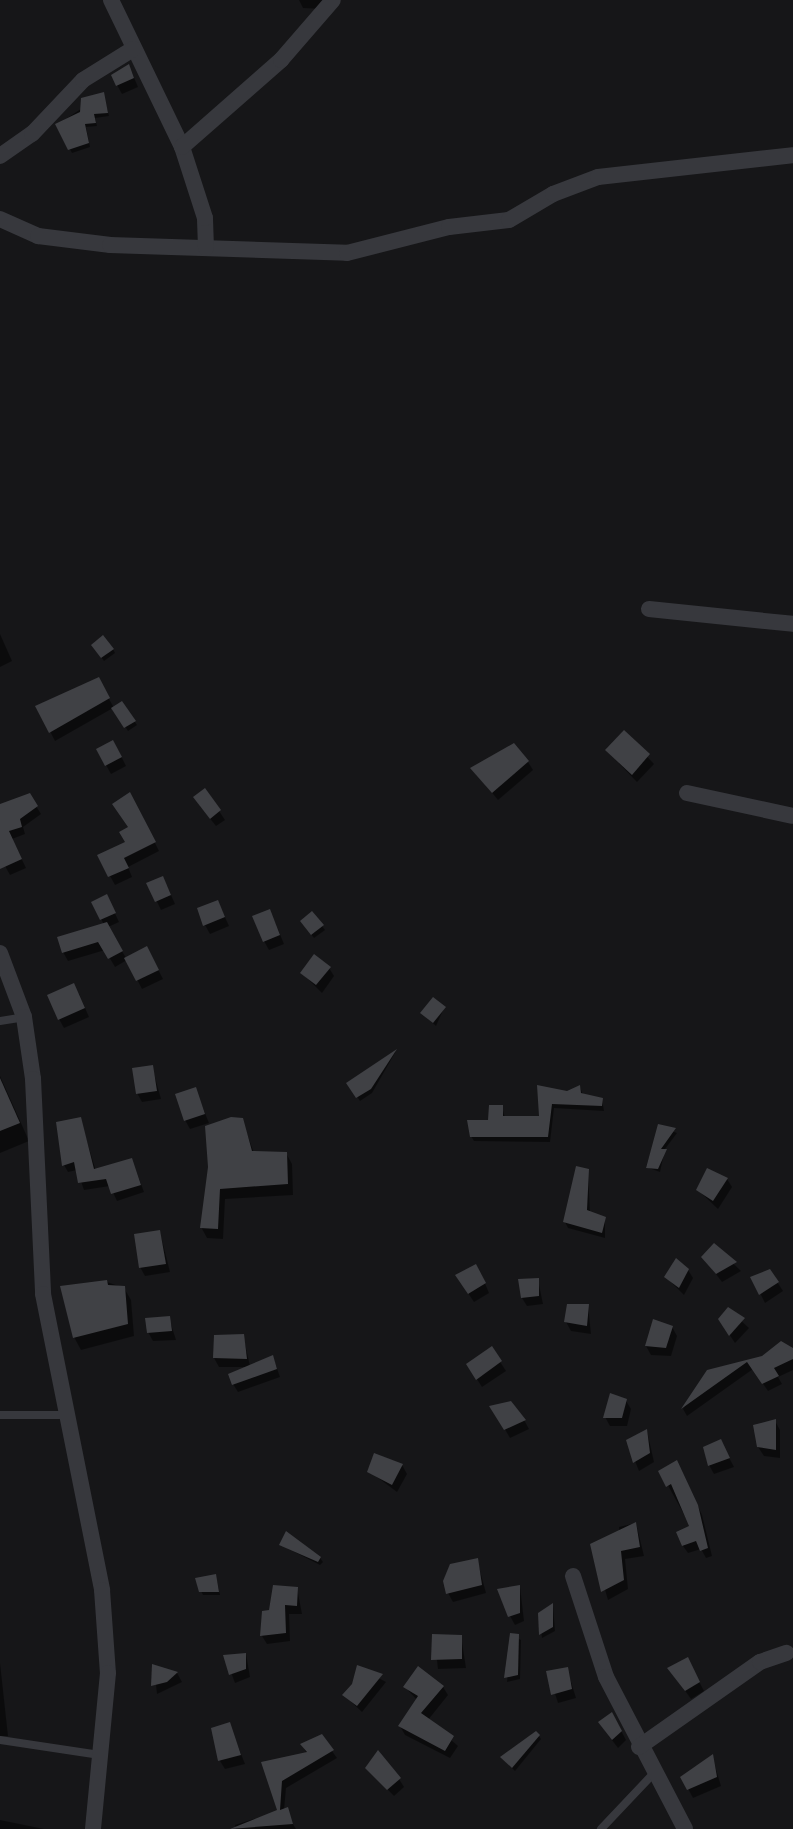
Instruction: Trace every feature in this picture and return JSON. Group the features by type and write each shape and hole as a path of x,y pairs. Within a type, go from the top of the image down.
{"street":[{"path":"111,0 182,147 205,218 206,248"},
{"path":"182,147 281,60 333,0"},
{"path":"0,156 32,134 83,80 133,49"},
{"path":"0,219 38,236 206,248 347,253 449,227 509,220 553,194 598,177 793,155"},
{"path":"649,609 793,624"},
{"path":"687,793 793,816"},
{"path":"0,953 24,1017 33,1079 43,1294 102,1590 108,1672 93,1829"},
{"path":"573,1576 606,1677 639,1747 685,1829"},
{"path":"639,1747 742,1673 786,1653"}],"lane":[{"path":"0,1021 24,1017"},
{"path":"0,1415 66,1416"},
{"path":"0,1740 100,1755"},
{"path":"602,1829 654,1773"}],"building":[{"path":"129,64 134,78 116,86 111,75"},
{"path":"104,92 108,113 94,114 96,123 85,124 89,143 68,150 55,124 80,112 81,98"},
{"path":"103,635 114,649 101,658 91,645"},
{"path":"99,677 110,698 49,733 35,706"},
{"path":"122,701 136,721 124,728 111,708"},
{"path":"624,730 650,754 632,775 605,750"},
{"path":"113,740 122,757 105,766 96,749"},
{"path":"514,743 529,761 492,793 470,768"},
{"path":"205,788 221,810 210,819 193,797"},
{"path":"130,792 156,842 124,858 129,868 108,877 97,855 125,842 119,832 128,827 112,804"},
{"path":"30,793 38,806 20,819 22,827 9,831 22,859 0,869 0,804"},
{"path":"163,876 171,895 155,902 146,883"},
{"path":"107,894 116,913 100,920 91,902"},
{"path":"218,900 225,917 203,926 197,908"},
{"path":"270,909 280,935 263,942 252,916"},
{"path":"312,911 324,925 311,935 300,921"},
{"path":"107,922 123,951 108,959 98,942 62,953 57,937"},
{"path":"147,946 159,970 136,981 124,958"},
{"path":"314,954 331,967 316,985 300,973"},
{"path":"74,983 85,1008 58,1020 47,995"},
{"path":"433,997 446,1007 433,1023 420,1013"},
{"path":"397,1049 371,1089 356,1098 346,1083"},
{"path":"153,1065 157,1091 136,1094 132,1068"},
{"path":"0,1078 20,1123 0,1131"},
{"path":"537,1085 567,1091 580,1085 581,1093 603,1098 602,1106 552,1104 548,1137 470,1137 467,1120 488,1120 489,1105 503,1105 503,1116 539,1116"},
{"path":"196,1087 205,1114 184,1121 175,1094"},
{"path":"81,1117 94,1169 132,1158 141,1185 111,1194 106,1179 78,1183 74,1162 62,1166 56,1122"},
{"path":"231,1117 243,1118 252,1151 287,1152 288,1184 220,1189 218,1229 200,1228 208,1167 205,1126"},
{"path":"658,1124 676,1128 661,1149 667,1149 658,1169 646,1168"},
{"path":"576,1166 589,1169 587,1210 606,1217 602,1233 563,1222"},
{"path":"707,1168 728,1178 713,1201 696,1190"},
{"path":"160,1230 166,1264 139,1268 134,1234"},
{"path":"714,1243 737,1262 716,1274 701,1257"},
{"path":"676,1258 689,1269 679,1288 664,1277"},
{"path":"476,1264 486,1283 468,1294 455,1275"},
{"path":"770,1269 779,1282 759,1295 750,1277"},
{"path":"539,1278 539,1296 521,1298 518,1279"},
{"path":"107,1280 108,1285 125,1286 128,1324 73,1338 60,1286"},
{"path":"567,1304 589,1304 587,1326 564,1322"},
{"path":"728,1307 745,1318 729,1336 718,1319"},
{"path":"170,1316 172,1331 147,1333 145,1318"},
{"path":"653,1319 673,1326 666,1348 645,1346"},
{"path":"244,1334 247,1359 213,1358 214,1335"},
{"path":"781,1341 793,1348 793,1359 774,1368 779,1376 762,1384 747,1362 681,1409 707,1370 762,1356"},
{"path":"492,1346 502,1361 476,1380 466,1364"},
{"path":"273,1355 277,1369 232,1385 228,1374"},
{"path":"610,1393 627,1399 622,1418 603,1418"},
{"path":"511,1401 526,1420 504,1430 489,1406"},
{"path":"776,1419 776,1450 757,1447 753,1425"},
{"path":"647,1429 650,1453 633,1463 626,1440"},
{"path":"721,1439 730,1458 708,1466 703,1447"},
{"path":"374,1453 403,1464 392,1485 367,1472"},
{"path":"677,1460 698,1505 708,1548 700,1551 696,1541 682,1546 676,1532 689,1526 671,1484 666,1487 658,1471"},
{"path":"636,1522 640,1547 621,1551 624,1580 601,1592 590,1544"},
{"path":"286,1531 321,1557 318,1562 279,1545"},
{"path":"478,1558 482,1585 446,1594 443,1581 450,1564"},
{"path":"216,1574 219,1592 199,1592 195,1578"},
{"path":"273,1585 298,1587 297,1606 285,1605 286,1633 260,1636 262,1611 269,1610"},
{"path":"520,1585 520,1613 508,1617 497,1589"},
{"path":"553,1603 553,1627 539,1635 538,1613"},
{"path":"510,1633 519,1634 518,1675 504,1678"},
{"path":"432,1634 462,1635 462,1659 431,1660"},
{"path":"246,1653 246,1669 229,1675 223,1655"},
{"path":"688,1657 700,1682 685,1691 667,1668"},
{"path":"152,1664 178,1672 167,1682 151,1686"},
{"path":"357,1665 383,1674 357,1706 342,1695 352,1684"},
{"path":"418,1666 444,1686 421,1713 454,1736 445,1751 398,1726 418,1696 403,1687"},
{"path":"568,1667 572,1689 551,1695 546,1671"},
{"path":"612,1712 622,1731 612,1740 598,1722"},
{"path":"230,1722 241,1755 218,1761 211,1728"},
{"path":"536,1731 540,1735 512,1768 500,1757"},
{"path":"322,1734 334,1750 282,1781 280,1810 288,1807 293,1824 230,1829 277,1810 261,1762 307,1752 300,1744"},
{"path":"378,1750 401,1778 387,1790 365,1768"},
{"path":"713,1754 717,1777 687,1790 680,1777"}]}
